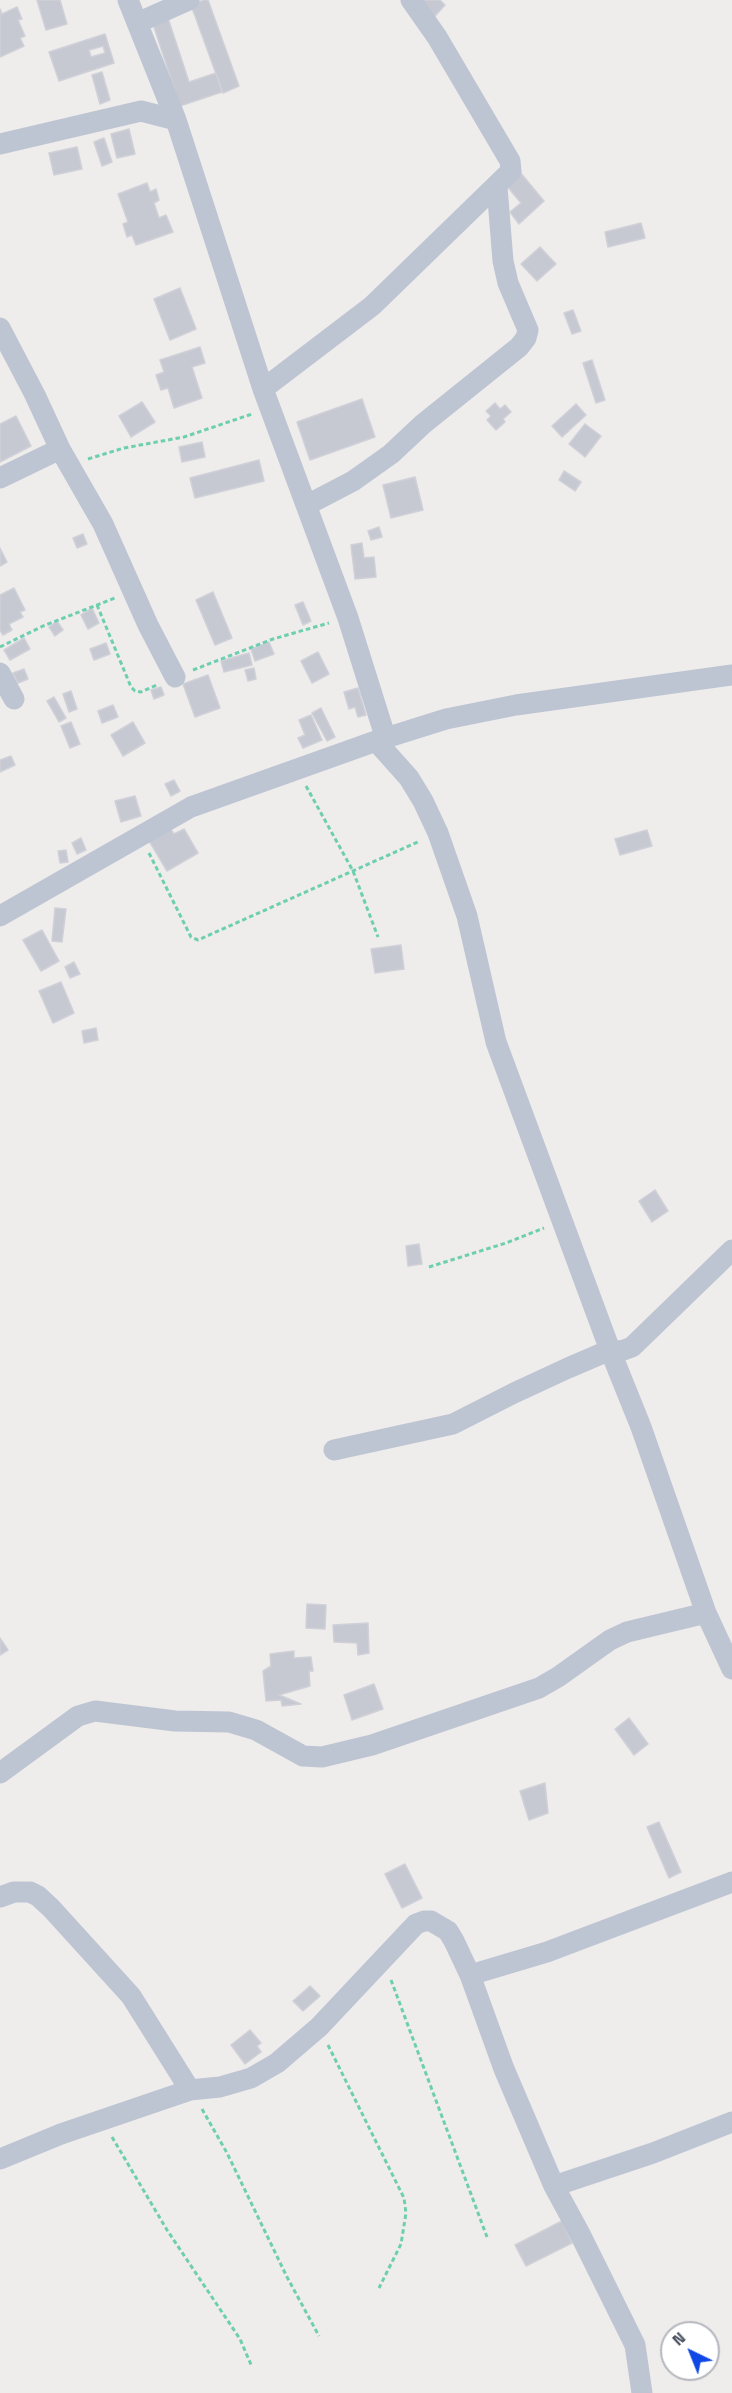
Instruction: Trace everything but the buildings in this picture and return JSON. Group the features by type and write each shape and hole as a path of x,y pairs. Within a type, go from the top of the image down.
{"street":[{"path":"128,0 176,120 267,399 348,618 381,740 409,778 438,833 468,915 496,1041 610,1350 641,1427 706,1613 731,1661"},
{"path":"137,23 189,0"},
{"path":"267,399 372,306 511,171 510,161 437,37 411,0"},
{"path":"0,144 141,111 176,120"},
{"path":"307,505 353,481 391,454 423,424 519,347 526,338 528,330 508,283 503,261 497,187"},
{"path":"0,328 65,457 104,524 148,625 175,677"},
{"path":"0,478 65,457"},
{"path":"0,673 14,699"},
{"path":"0,916 191,807 381,740 446,719 516,705 732,675"},
{"path":"334,1450 453,1424 514,1393 610,1350 621,1351 632,1347 732,1250"},
{"path":"0,1773 78,1716 95,1711 175,1721 229,1722 256,1730 303,1756 322,1758 372,1745 538,1688 558,1677 610,1640 627,1632 706,1613"},
{"path":"470,1975 547,1952 730,1887"},
{"path":"0,1897 14,1892 30,1892 51,1908 131,1996 190,2090"},
{"path":"0,2159 61,2134 190,2090 220,2086 251,2078 277,2063 320,2027 416,1924 424,1921 431,1922 448,1931 470,1975 504,2069 554,2186 635,2345 642,2393"},
{"path":"554,2186 653,2153 732,2122"}],"path":[{"path":"65,457 184,437 267,399"},
{"path":"0,647 43,626 134,591"},
{"path":"97,605 135,691 141,692 273,639 348,618"},
{"path":"297,769 353,871 378,937"},
{"path":"141,836 169,896 195,939 198,940 438,833"},
{"path":"429,1267 506,1243 562,1221"},
{"path":"384,1959 487,2237"},
{"path":"320,2027 404,2198 405,2213 401,2244 379,2288"},
{"path":"190,2090 227,2153 319,2337"},
{"path":"102,2120 167,2230 240,2339 252,2367"}]}
